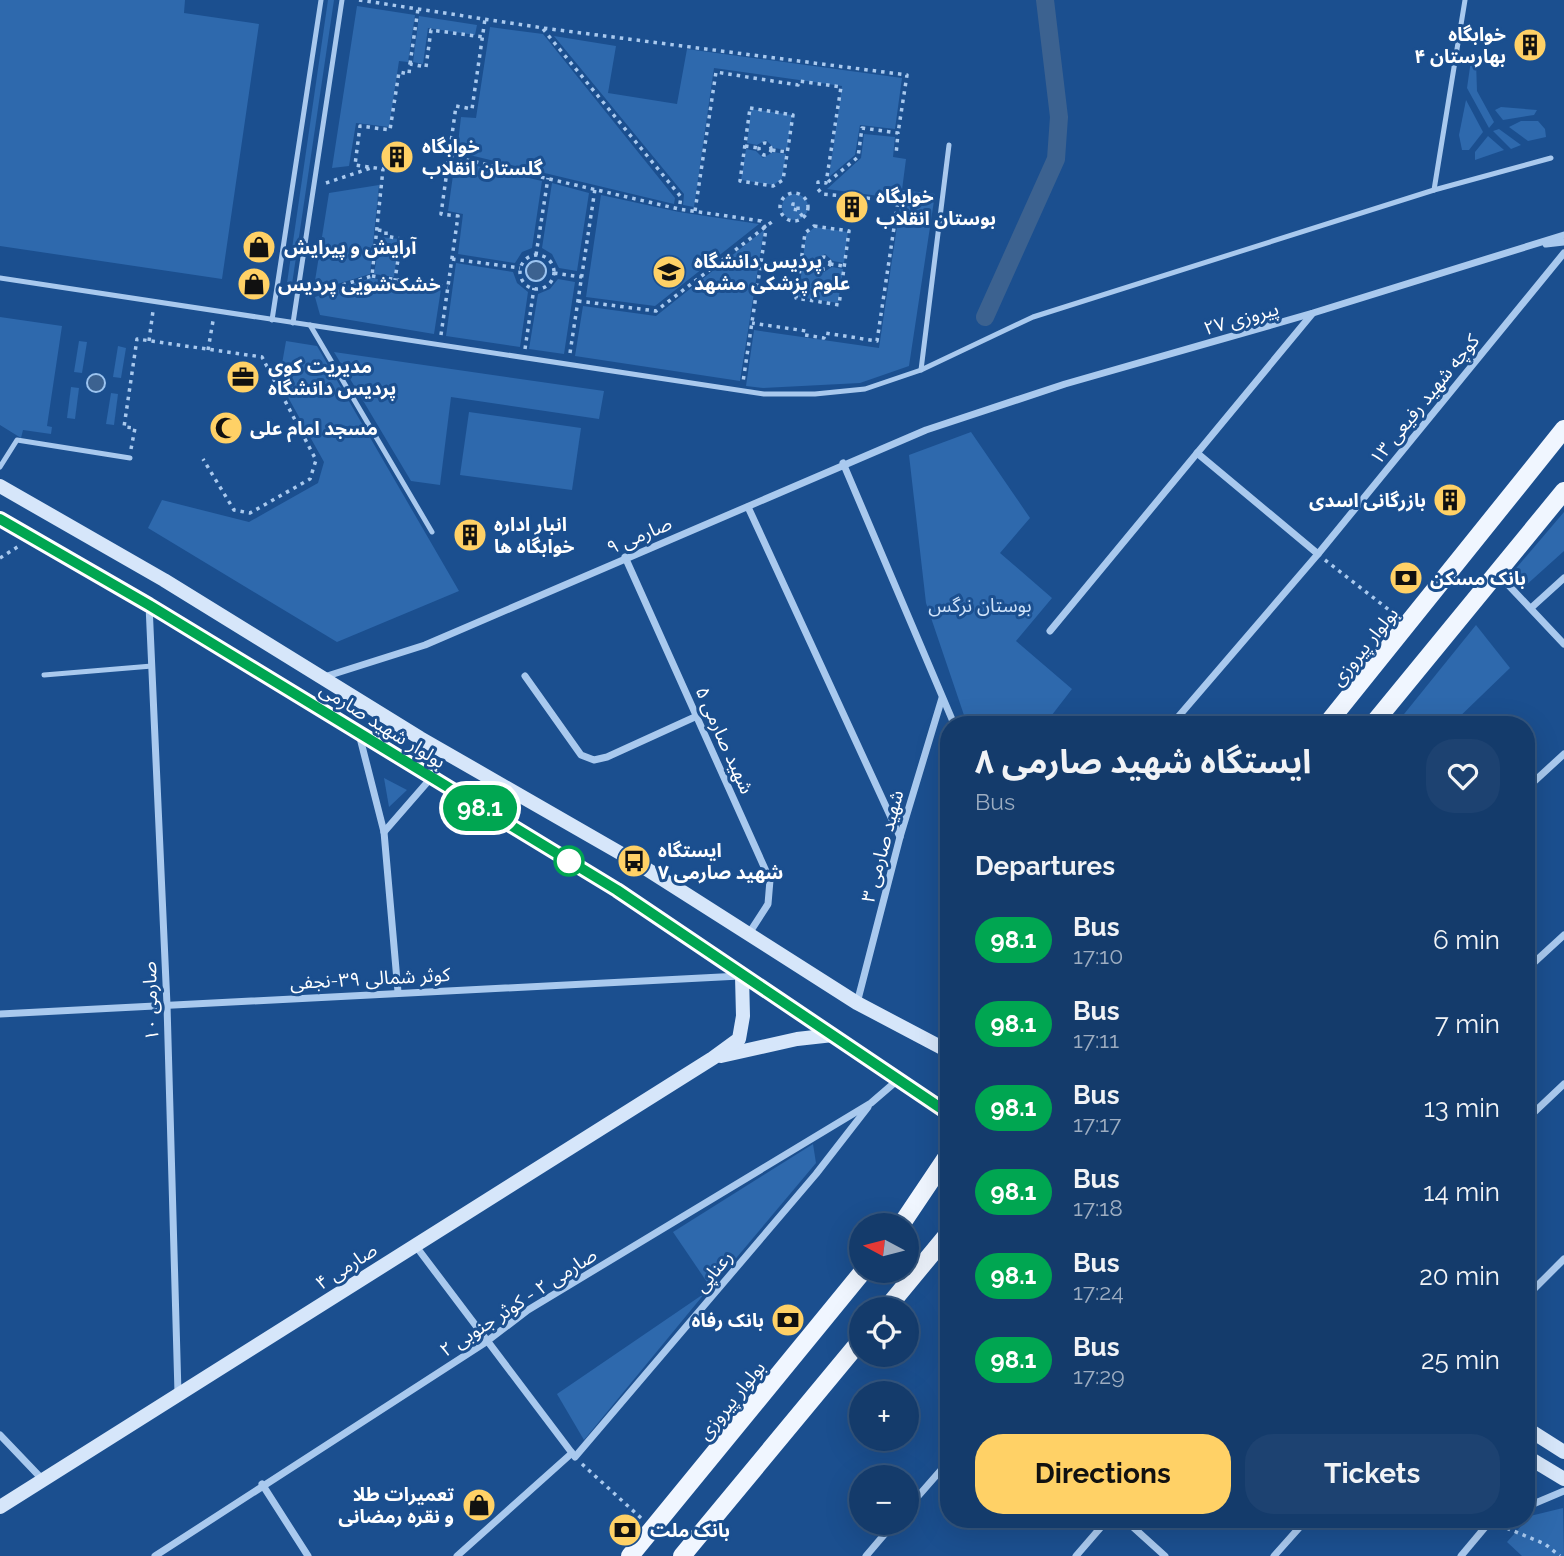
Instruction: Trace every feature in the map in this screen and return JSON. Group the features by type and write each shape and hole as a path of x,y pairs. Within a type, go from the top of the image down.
{"main road":[{"name":"بولوار پیروزی","path":"1333,716 1564,429"},
{"name":"بولوار شهید صارمی","path":"0,486 164,580 322,678 634,861 857,1003 940,1047"},
{"path":"1380,716 1564,491"},
{"name":"بولوار شهید صارمی","path":"0,519 149,605 617,890 940,1107"},
{"path":"713,1058 738,1038 743,1016 742,975"},
{"path":"713,1058 797,1039 833,1035"},
{"name":"صارمی ۴","path":"0,1507 713,1058"},
{"path":"909,1213 940,1167"},
{"path":"897,1297 940,1244"},
{"name":"بولوار پیروزی","path":"630,1556 853,1283"},
{"path":"682,1556 849,1354"},
{"path":"1535,1434 1564,1452"},
{"path":"1535,1461 1564,1479"}],"street":[{"name":"پیروزی ۲۷","path":"926,430 1065,384 1313,313 1564,235"},
{"path":"1528,247 1564,242"},
{"name":"کوچه شهید رفیعی ۱۳","path":"1179,716 1318,554 1564,253"},
{"path":"1050,631 1313,313"},
{"name":"صارمی ۹","path":"322,678 425,645 625,556 748,507 843,463 926,430"},
{"path":"1197,453 1318,554"},
{"path":"843,463 950,716"},
{"path":"748,507 900,836"},
{"name":"شهید صارمی ۵","path":"625,556 770,880 768,904 747,935"},
{"path":"1497,572 1564,643"},
{"path":"1531,608 1564,578"},
{"name":"صارمی ۱۰","path":"149,605 167,1005 178,1397"},
{"path":"525,676 581,755 594,760 607,757 697,716"},
{"name":"شهید صارمی ۳","path":"857,1003 900,836 942,698"},
{"path":"358,733 384,832 398,992"},
{"path":"1535,781 1564,754"},
{"path":"384,832 431,778"},
{"path":"1535,962 1564,935"},
{"name":"کوثر شمالی ۳۹-نجفی","path":"0,1014 742,975"},
{"name":"صارمی ۲ - کوثر جنوبی ۲","path":"155,1556 262,1484 486,1342 528,1310 871,1103 900,1078"},
{"path":"1535,1111 1564,1084"},
{"name":"رعناپی","path":"457,1556 574,1455 816,1174 871,1103"},
{"path":"414,1244 574,1455"},
{"path":"1535,1288 1564,1259"},
{"path":"0,1436 43,1480"},
{"path":"919,1495 940,1471"},
{"path":"262,1484 308,1556"},
{"path":"1535,1503 1564,1491"},
{"path":"1076,1556 1100,1528"},
{"path":"1134,1528 1165,1556"},
{"path":"1274,1556 1299,1528"},
{"path":"1461,1556 1486,1528"},
{"path":"866,1556 884,1535"}],"lane":[{"path":"272,320 321,0"},
{"path":"293,323 342,0"},
{"path":"1434,190 1465,0"},
{"path":"921,370 949,145"},
{"path":"0,278 742,391 815,394 865,389 921,370 1033,317 1434,190 1551,158"},
{"path":"310,325 432,532"},
{"path":"0,467 18,440 130,458"},
{"path":"44,676 152,666"}],"path":[{"path":"359,0 543,28 906,75 896,155"},
{"path":"372,276 383,169 355,165 360,126 390,130 399,72 409,74 418,9"},
{"path":"440,340 458,216 441,214 456,106 472,109 485,19"},
{"path":"543,28 681,197 678,209"},
{"path":"410,64 426,67 431,30 483,37"},
{"path":"695,211 716,72 785,84 798,85 799,81 841,87 826,183"},
{"path":"750,108 793,115 787,152 783,180 773,186 740,181 750,108"},
{"path":"752,323 806,331 805,335 824,338 825,333 877,341 898,201 821,194 818,183 826,183 858,157 862,128 898,133"},
{"path":"759,148 767,142 771,149 787,152"},
{"path":"745,146 759,148 765,155 771,149"},
{"path":"450,156 678,209 761,221 764,226 742,391"},
{"path":"326,183 373,167"},
{"path":"536,255 548,177"},
{"path":"568,365 595,189"},
{"path":"787,195 804,217"},
{"path":"787,195 803,195 806,198 808,202 804,217 799,221 786,219 780,212 783,198 787,195"},
{"path":"783,215 806,198"},
{"path":"578,301 656,311 772,221"},
{"path":"814,226 849,231 839,305 796,299 801,260 805,233 814,226"},
{"path":"378,230 386,231 386,236 401,239 395,280"},
{"path":"536,255 551,262 554,272 545,286 534,288 522,279 520,268 526,258 536,255"},
{"path":"817,262 825,257 830,264"},
{"path":"452,259 520,268"},
{"path":"801,260 817,262 823,269 830,264 845,266"},
{"path":"554,272 582,277"},
{"path":"310,295 372,276 448,287"},
{"path":"524,358 534,288"},
{"path":"149,341 155,302"},
{"path":"208,350 211,330"},
{"path":"130,458 135,428 124,427 137,339 262,357 316,460 310,479 250,513 234,510 203,458"},
{"path":"1318,554 1408,624"},
{"path":"574,1455 653,1529"},
{"path":"1510,1528 1545,1544 1559,1556"}],"green space":[{"path":"0,0 185,0 184,13 259,24 222,279 0,246"},
{"path":"328,0 334,0 291,291 286,290"},
{"path":"357,6 415,15 408,62 399,61 389,127 356,123 349,166 332,168"},
{"path":"419,16 477,25 475,35 428,28 423,64 413,62"},
{"path":"490,27 543,34 675,198 674,204 457,152 461,117 476,118"},
{"path":"554,36 616,46 608,93 677,104 687,49 902,78 895,129 860,125 855,155 829,177 842,86 714,68 694,207 683,205 684,194"},
{"path":"1471,60 1476,62 1477,91 1494,122 1489,128 1467,88"},
{"path":"1466,100 1483,132 1469,150 1462,150 1459,135"},
{"path":"1501,107 1537,110 1534,115 1503,120 1495,110"},
{"path":"751,109 792,115 787,150 774,148 766,140 757,145 747,143"},
{"path":"1521,121 1538,121 1545,129 1546,137 1528,141 1509,127"},
{"path":"1499,129 1521,145 1511,149 1493,131"},
{"path":"864,134 895,137 893,157 906,159 902,190 935,194 909,366 860,383 763,388 746,386 754,330 879,348 901,199 827,189 861,158"},
{"path":"1488,136 1504,150 1475,160 1475,152"},
{"path":"746,149 756,151 763,158 773,152 786,154 782,178 774,185 741,180"},
{"path":"455,161 542,181 532,248 522,252 515,263 458,254 463,214 448,211"},
{"path":"552,183 589,193 577,271 559,268 552,254 542,248"},
{"path":"379,185 370,274 321,289 319,286 314,287 329,193"},
{"path":"795,194 804,198 808,207 804,216 795,220 786,216 782,207 786,198"},
{"path":"601,195 679,212 759,224 655,306 586,297"},
{"path":"815,227 848,232 844,263 833,261 825,254 816,260 803,258 806,234"},
{"path":"764,230 740,381 575,356 583,306 656,316"},
{"path":"380,237 399,239 394,277 374,274"},
{"path":"456,263 513,272 517,283 528,292 520,347 446,336"},
{"path":"803,263 815,265 824,272 832,267 843,269 838,303 798,297"},
{"path":"371,278 441,289 434,334 320,315 315,297"},
{"path":"558,279 575,282 564,354 529,349 538,294 550,289"},
{"path":"0,317 62,326 47,426 52,427 51,434 23,430 21,438 0,425"},
{"path":"79,341 87,342 82,373 74,372"},
{"path":"286,341 317,346 459,591 337,642 148,528 162,500 249,522 318,483 324,462 279,381"},
{"path":"118,346 126,348 121,378 113,377"},
{"path":"334,352 604,391 599,419 451,397 440,485 411,481"},
{"path":"71,387 79,388 75,419 67,418"},
{"path":"111,393 118,394 114,425 106,424"},
{"path":"469,412 581,428 572,490 460,475"},
{"name":"بوستان نرگس","path":"971,432 1030,518 1000,553 1052,598 1016,641 1072,689 1051,716 964,716 926,603 909,455"},
{"path":"1564,512 1564,551 1524,587 1512,573"},
{"path":"1476,625 1510,668 1460,716 1402,716"},
{"path":"384,778 407,790 389,807"},
{"path":"813,1144 816,1163 711,1288 673,1232"},
{"path":"705,1293 584,1440 557,1394"},
{"path":"1563,1508 1564,1556 1522,1556 1507,1542 1519,1528 1535,1528 1535,1515"}],"shaded area":[{"path":"536,261 543,264 546,271 543,278 536,281 529,278 526,271 529,264"},
{"path":"96,374 102,377 105,383 102,389 96,392 90,389 87,383 90,377"}],"waterway":[{"path":"985,317 1056,159 1059,117 1045,0"}],"bus line":[{"name":"98.1","path":"0,519 149,605 617,890 919,1090 940,1107"}],"place":[{"name":"خوابگاه بهارستان ۴","path":"1530,45"},
{"name":"خوابگاه گلستان انقلاب","path":"397,157"},
{"name":"خوابگاه بوستان انقلاب","path":"852,207"},
{"name":"آرایش و پیرایش","path":"259,247"},
{"name":"پردیس دانشگاه علوم پزشکی مشهد","path":"669,272"},
{"name":"خشک‌شویی پردیس","path":"254,284"},
{"name":"مدیریت کوی پردیس دانشگاه","path":"243,377"},
{"name":"مسجد امام علی","path":"226,428"},
{"name":"بازرگانی اسدی","path":"1450,500"},
{"name":"انبار اداره خوابگاه ها","path":"470,535"},
{"name":"بانک مسکن","path":"1406,578"},
{"name":"ایستگاه شهید صارمی ۷","path":"634,861"},
{"name":"بانک رفاه","path":"788,1320"},
{"name":"تعمیرات طلا و نقره رمضانی","path":"479,1505"},
{"name":"بانک ملت","path":"625,1530"}]}
